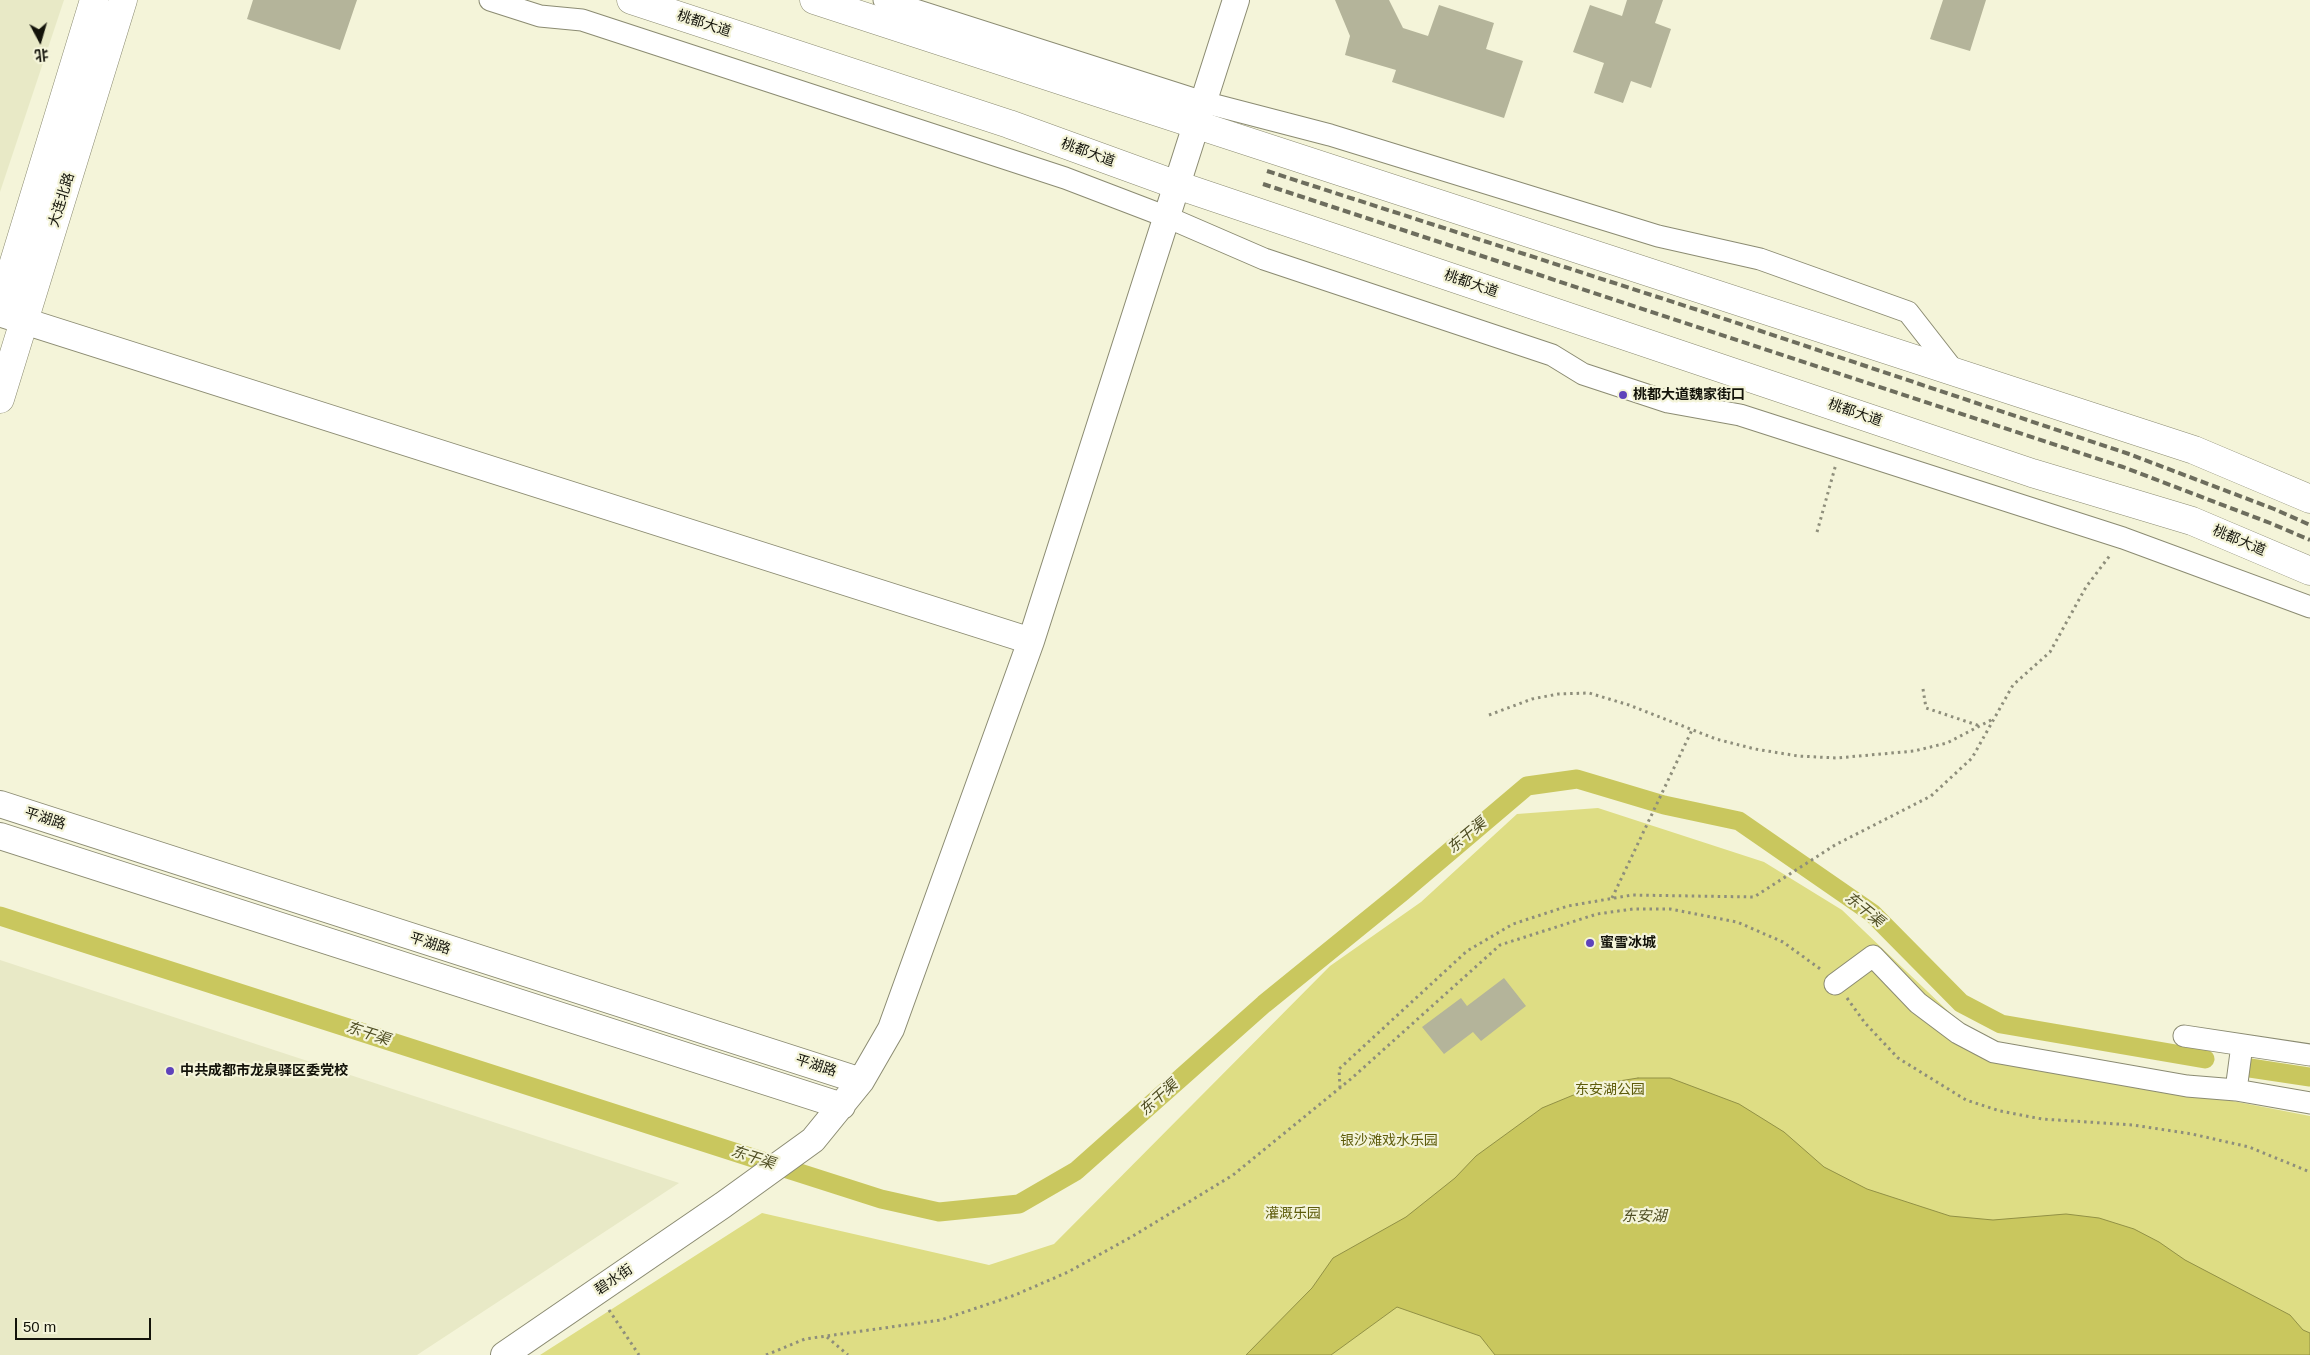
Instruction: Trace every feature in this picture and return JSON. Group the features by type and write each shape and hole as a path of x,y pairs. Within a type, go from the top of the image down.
{"main road":[{"name":"大连北路","path":"0,308 94,0"},
{"name":"大连北路","path":"0,399 12,317 123,0"},
{"name":"桃都大道","path":"631,0 1009,124 1177,185 2032,473 2192,521 2310,570"},
{"path":"814,0 1200,113 1954,371 2194,450 2310,499"}],"street":[{"path":"490,0 540,16 592,23 1065,178 1167,217 1264,259 1552,355 1583,374 1668,402 1740,415 1841,447 2124,538 2310,607"},
{"path":"884,0 1200,113 1330,134 1658,236 1760,259 1908,312 1954,371"},
{"name":"碧水街","path":"504,1355 723,1206 813,1140 861,1081 891,1029 1031,641 1236,0"},
{"path":"12,317 1031,641"},
{"name":"平湖路","path":"0,804 861,1081"},
{"name":"平湖路","path":"0,836 842,1106"},
{"path":"1834,984 1873,956 1918,1002 1958,1033 1994,1052 2187,1086 2236,1090 2310,1103"},
{"path":"2184,1036 2310,1055"},
{"path":"2236,1090 2242,1046"}],"path":[{"path":"1817,532 1841,447"},
{"path":"1340,1088 1339,1068 1467,951 1513,924 1568,906 1632,894 1754,897 1835,845 1931,796 1972,758 2013,685 2050,652 2086,587 2124,538"},
{"path":"1923,689 1926,708 1980,726"},
{"path":"1490,715 1532,699 1558,694 1589,693 1629,704 1692,730 1755,749 1798,756 1837,758 1914,751 1947,743 1994,719"},
{"path":"1611,898 1651,819 1664,787 1692,730"},
{"path":"766,1355 805,1339 941,1320 1015,1294 1068,1272 1133,1236 1233,1175 1340,1088 1500,945 1597,914 1633,909 1670,909 1737,922 1783,942 1822,971 1865,1023 1898,1058 1966,1100 2000,1111 2042,1119 2124,1125 2192,1134 2249,1147 2310,1172"},
{"path":"596,1292 639,1355"},
{"path":"827,1336 848,1355"}],"shaded area":[{"path":"0,0 64,0 0,192"},
{"name":"中共成都市龙泉驿区委党校","path":"0,960 679,1183 417,1355 0,1355"}],"green space":[{"name":"东安湖公园","path":"1598,808 1764,862 1842,910 1971,1033 2119,1079 2310,1116 2310,1355 540,1355 762,1213 989,1265 1054,1244 1330,966 1421,902 1517,814"}],"water":[{"name":"东安湖","path":"1638,1078 1670,1078 1739,1104 1784,1132 1824,1167 1867,1189 1950,1216 1993,1220 2066,1214 2099,1218 2134,1229 2159,1242 2185,1260 2290,1315 2303,1330 2310,1333 2310,1355 1495,1355 1480,1336 1397,1307 1331,1355 1246,1355 1312,1288 1333,1258 1406,1217 1455,1178 1476,1156 1542,1108 1600,1084"}],"building":[{"path":"253,0 357,0 340,50 247,19"},
{"path":"1335,0 1389,0 1403,28 1428,36 1439,5 1494,23 1486,49 1523,61 1504,118 1392,82 1396,70 1345,55 1350,36"},
{"path":"1627,0 1663,0 1655,23 1671,29 1651,88 1631,81 1623,103 1594,93 1604,63 1573,52 1590,5 1622,16"},
{"path":"1943,0 1986,0 1970,51 1930,39"},
{"path":"1504,978 1526,1006 1481,1041 1473,1032 1444,1054 1422,1027 1461,998 1467,1006"}],"waterway":[{"name":"东干渠","path":"0,916 881,1199 939,1212 1019,1204 1076,1171 1264,1004 1402,892 1527,786 1577,779 1664,805 1739,821 1872,913 1961,1003 2001,1024 2205,1059"},
{"name":"东干渠","path":"2250,1068 2310,1077"}],"railway":[{"path":"1267,171 1698,310 2129,454 2274,509 2310,525"},
{"path":"1263,184 2123,467 2310,540"}],"place":[{"name":"桃都大道魏家街口","path":"1623,395"},
{"name":"蜜雪冰城","path":"1590,943"},
{"name":"中共成都市龙泉驿区委党校","path":"170,1071"}],"park label":[{"name":"银沙滩戏水乐园","path":"1389,1141"},
{"name":"灌溉乐园","path":"1293,1214"}]}
